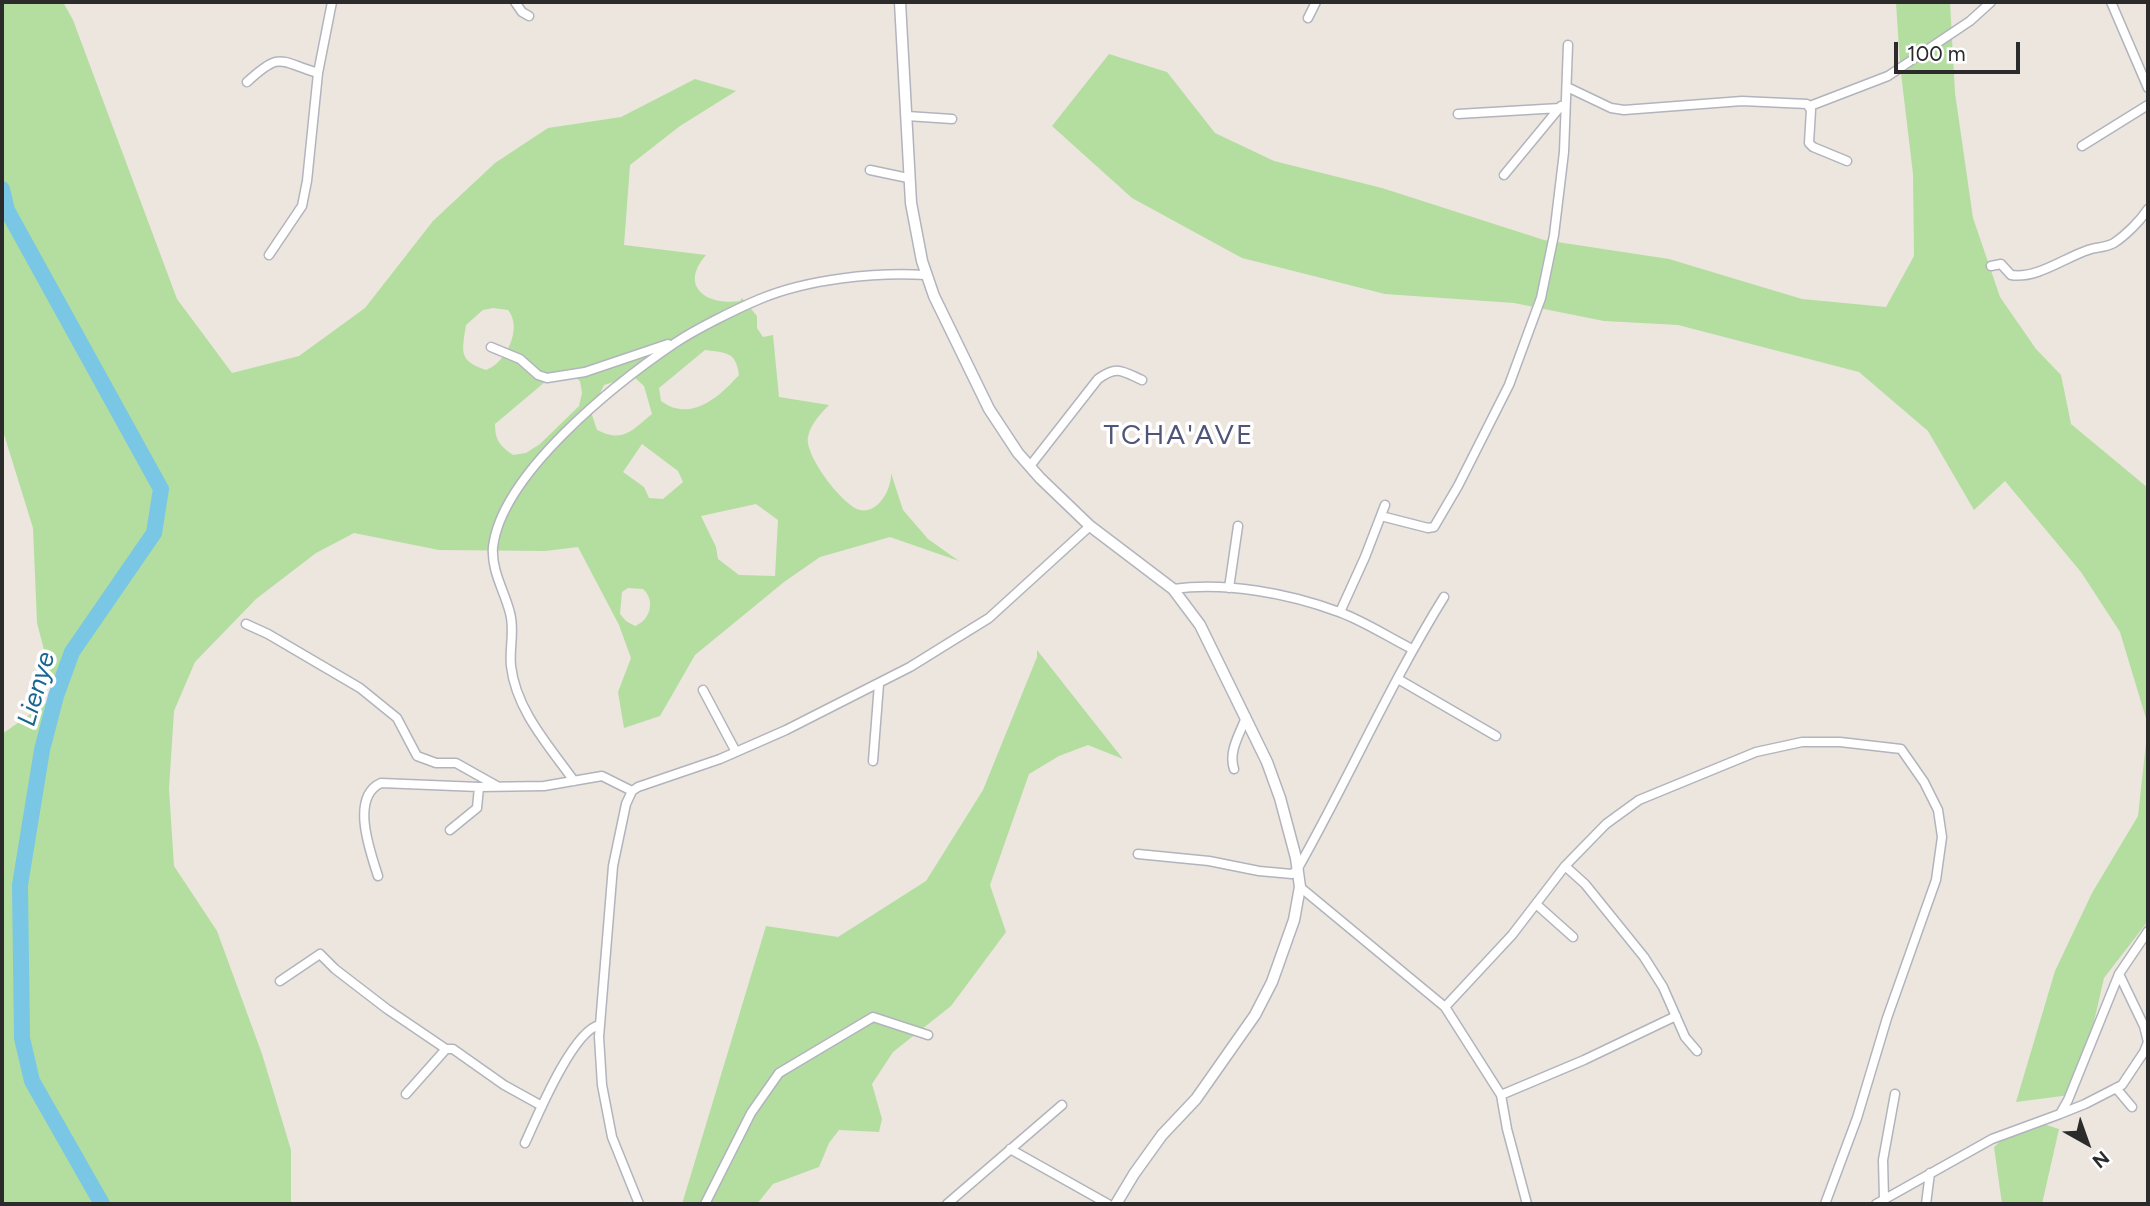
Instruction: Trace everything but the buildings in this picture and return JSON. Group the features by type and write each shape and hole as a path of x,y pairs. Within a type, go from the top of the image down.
{"street":[{"path":"269,255 302,206 318,73 332,2"},
{"path":"515,2 522,12 529,16"},
{"path":"900,2 908,178 916,236 926,275 989,409 1030,466 1090,526 1173,589 1200,625 1267,762 1280,798 1297,870 1300,887 1294,920 1284,952 1255,1016 1196,1099 1162,1135 1116,1204"},
{"path":"1308,18 1316,2"},
{"path":"1567,87 1611,108 1624,110 1742,101 1774,101 1810,106 1888,76 1970,21 1991,2"},
{"path":"2111,2 2148,88"},
{"path":"1381,516 1427,528 1434,527 1509,385 1530,332 1548,273 1564,152 1562,104 1567,87 1568,45"},
{"path":"247,82 273,61 287,62 318,73"},
{"path":"1458,114 1562,104"},
{"path":"1504,175 1562,104"},
{"path":"2082,146 2148,105"},
{"path":"1810,106 1809,143 1847,161"},
{"path":"907,116 952,118"},
{"path":"870,170 908,178"},
{"path":"1991,267 2001,264 2011,275 2029,275 2055,266 2090,249 2116,242 2148,209"},
{"path":"491,347 520,359 538,375 547,378 585,372 678,341 761,299 800,287 849,278 926,275"},
{"path":"574,780 534,725 519,697 511,666 513,628 494,562 496,534 528,472 552,444 604,398 678,341"},
{"path":"1030,466 1098,379 1110,370 1118,369 1142,380"},
{"path":"1340,612 1385,505"},
{"path":"639,1204 612,1137 602,1085 599,1025 613,866 625,804 632,791 736,752 879,684 989,618 1090,526"},
{"path":"1229,588 1238,526"},
{"path":"1173,589 1192,586 1262,592 1340,612 1412,649"},
{"path":"1138,854 1209,861 1285,874 1292,874 1297,870 1412,649 1444,597"},
{"path":"246,624 360,688 397,718 417,757 436,764 456,763 497,786"},
{"path":"1398,678 1496,736"},
{"path":"873,761 879,684"},
{"path":"703,690 736,752"},
{"path":"1234,769 1232,751 1246,717"},
{"path":"1445,1007 1512,935 1566,866 1606,824 1631,805 1756,752 1802,742 1840,742 1901,749 1938,810 1942,837 1936,880 1887,1018 1857,1118 1825,1204"},
{"path":"377,876 368,841 364,805 365,798 374,786 382,783 480,787 544,786 602,776 632,791"},
{"path":"450,830 477,808 480,787"},
{"path":"1566,866 1585,884 1644,957 1663,987 1685,1037 1697,1051"},
{"path":"1300,887 1445,1007 1501,1095 1523,1203"},
{"path":"1536,904 1573,937"},
{"path":"2060,1114 2119,974 2148,931"},
{"path":"280,981 320,954 368,994 446,1049 453,1049 504,1085 542,1106"},
{"path":"1880,1202 1992,1139 2085,1104 2116,1088 2129,1075 2148,1042 2144,1026 2119,974"},
{"path":"1501,1095 1584,1060 1676,1016"},
{"path":"705,1204 751,1113 779,1073 873,1017 928,1035"},
{"path":"525,1143 576,1043 584,1032 599,1025"},
{"path":"406,1094 446,1049"},
{"path":"2116,1088 2132,1107"},
{"path":"1880,1202 1882,1160 1895,1094"},
{"path":"947,1204 1062,1105"},
{"path":"1010,1149 1108,1204"},
{"path":"1926,1204 1930,1173"}],"green space":[{"path":"2,2 63,2 73,20 177,299 232,373 299,356 365,308 433,221 495,163 548,128 621,117 695,79 736,91 680,126 630,165 624,245 706,255 695,276 700,292 728,302 740,301 742,298 757,316 757,328 763,337 773,335 779,397 829,405 811,428 808,445 818,467 835,490 853,506 867,510 883,499 891,473 903,510 928,539 959,561 890,537 820,557 784,582 695,655 660,716 624,728 618,692 631,658 619,625 578,547 545,551 439,550 354,533 316,553 256,599 195,662 174,711 169,789 174,866 217,931 262,1054 291,1150 291,1204 6,1204 2,1201 2,734 56,696 37,623 33,528 2,428","holes":["483,310 508,310 514,326 506,353 486,370 470,363 463,348 466,325","705,350 729,355 738,367 739,375 723,391 704,404 683,409 661,401 659,388","558,371 570,374 580,381 582,393 579,406 540,444 526,453 513,455 508,452 496,434 495,424","633,376 644,386 652,414 627,433 614,435 597,430 591,412 604,385","642,444 678,471 683,482 663,499 649,498 644,487 623,472","756,504 778,520 775,576 739,575 718,559 716,547 701,516","628,588 643,589 650,604 648,615 635,626 620,614 622,592"]},
{"path":"1896,2 1950,2 1955,93 1973,218 2000,297 2036,349 2061,375 2071,424 2148,488 2148,725 2120,632 2081,572 2005,481 1974,510 1928,431 1859,372 1678,325 1604,321 1514,303 1385,294 1242,258 1132,198 1052,126 1109,54 1167,72 1215,133 1274,161 1382,188 1544,240 1669,259 1802,299 1886,307 1914,256 1913,174 1900,65"},
{"path":"1037,650 1123,759 1088,745 1059,756 1029,774 990,885 1006,932 951,1006 893,1052 872,1084 882,1119 879,1132 839,1130 829,1143 819,1167 773,1184 757,1204 682,1204 766,926 838,937 926,881 983,790 1037,657"},
{"path":"2148,725 2148,921 2104,978 2093,1026 2070,1095 2016,1102 2055,971 2092,893 2138,816"},
{"path":"2037,1122 2059,1129 2042,1204 2002,1204 1994,1147 2016,1127"}],"waterway":[{"name":"Lienye","path":"2,189 7,210 161,489 154,533 72,652 56,696 42,750 20,885 22,1038 32,1081 102,1204"}],"district":[{"name":"TCHA'AVE","path":"1179,436"}]}
